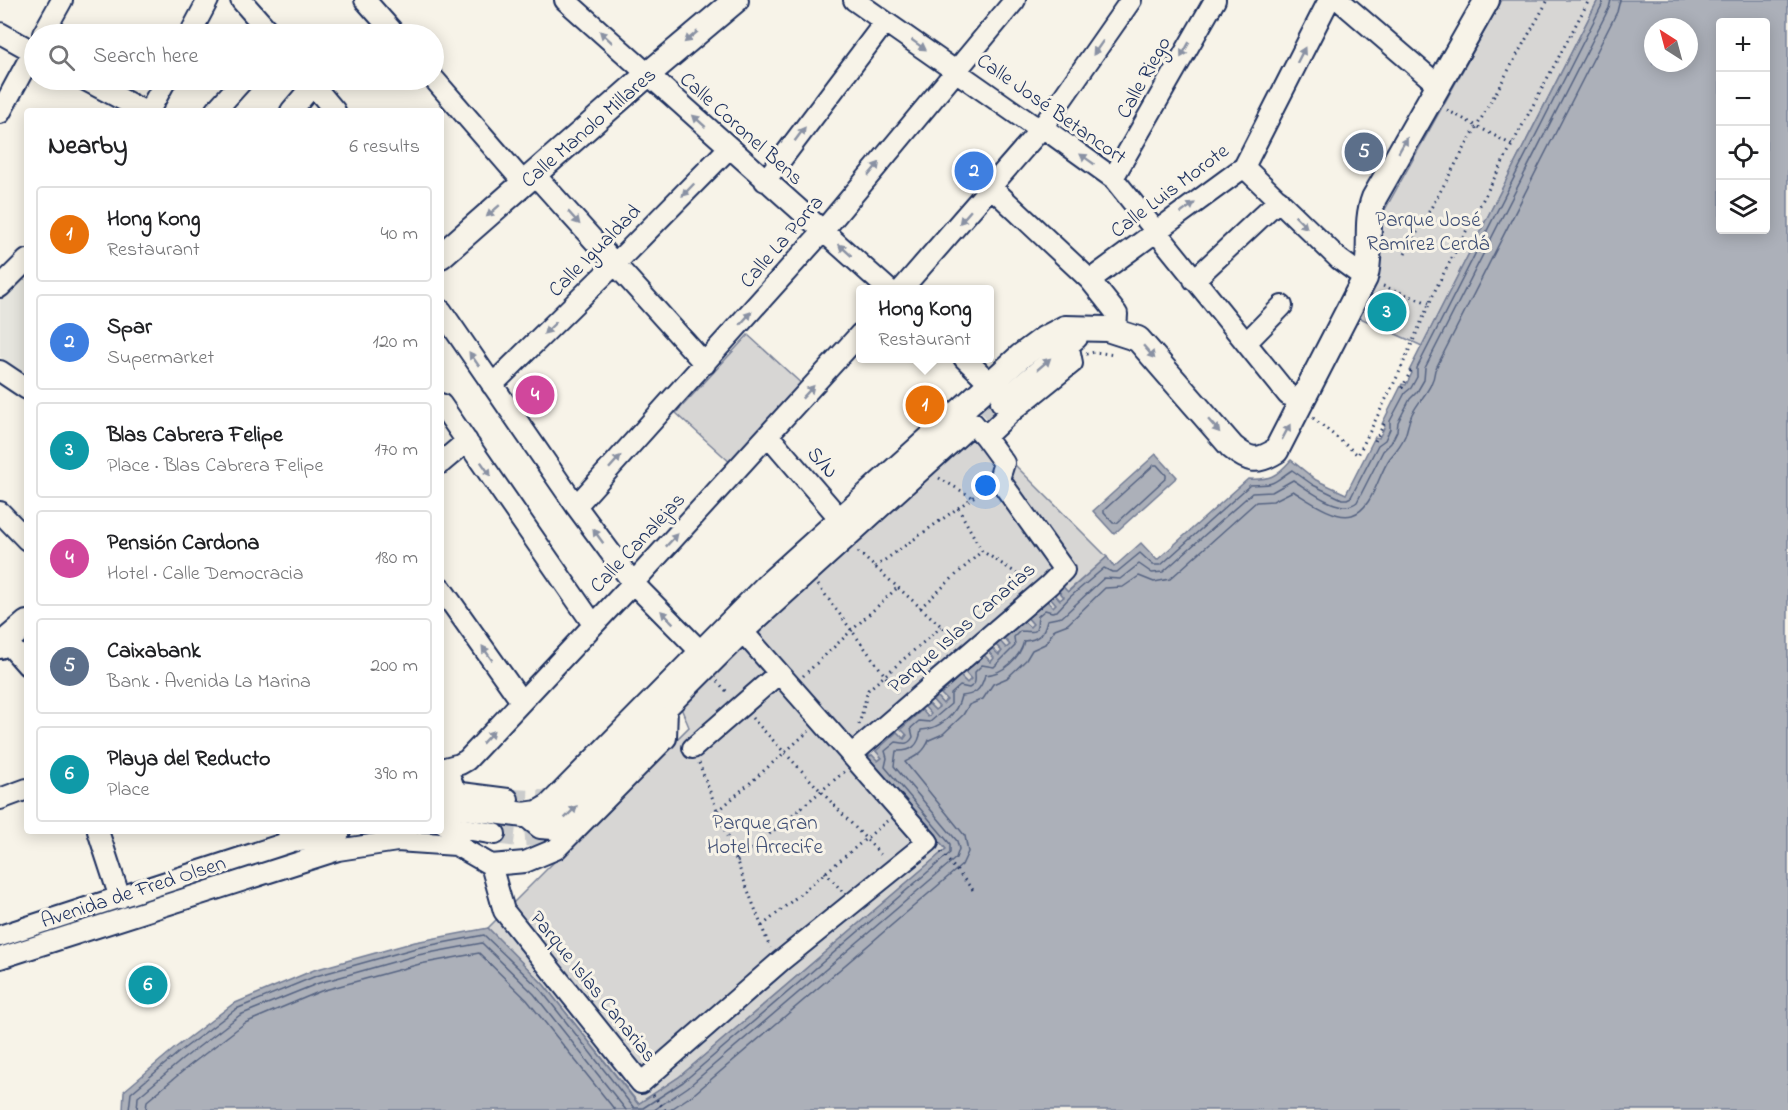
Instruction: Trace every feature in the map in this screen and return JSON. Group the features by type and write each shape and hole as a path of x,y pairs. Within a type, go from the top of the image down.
{"main road":[{"path":"445,799 516,807 538,813 550,806 661,694 703,660 767,586 842,529 995,393 1044,339 1065,328 1102,330 1138,339 1232,447 1252,459 1264,458 1276,451 1294,401 1365,278 1370,258 1368,222 1371,204 1441,96 1487,0"},
{"name":"Calle Manolo Millares","path":"444,248 529,179 733,1"},
{"path":"3,644 24,626"},
{"path":"294,835 317,837 328,834"}],"street":[{"path":"49,24 62,0"},
{"path":"195,24 208,0"},
{"path":"241,0 262,24"},
{"path":"365,0 386,24"},
{"name":"Calle José Betancort","path":"854,0 1113,178 1294,401"},
{"name":"Calle La Porra","path":"576,506 823,231 1015,0"},
{"path":"906,285 1041,129 1131,0"},
{"name":"Calle Riego","path":"1113,178 1215,0"},
{"name":"Calle Luis Morote","path":"1090,280 1244,167 1329,0"},
{"path":"1339,0 1441,96"},
{"name":"Calle Coronel Bens","path":"569,1 647,75 883,285"},
{"path":"765,181 885,22"},
{"path":"0,33 24,42"},
{"path":"0,113 24,69"},
{"path":"105,90 141,108"},
{"path":"149,108 160,90"},
{"path":"218,108 234,90"},
{"path":"293,108 305,90"},
{"path":"318,90 333,108"},
{"path":"444,90 529,179 615,264 705,364"},
{"name":"Calle Igualdad","path":"492,385 729,148"},
{"path":"1244,167 1339,259 1365,278"},
{"path":"968,363 995,393 1068,343 1102,330 1117,314 1090,280 991,188"},
{"path":"1194,280 1279,200"},
{"path":"0,287 24,263"},
{"path":"1246,343 1282,306"},
{"path":"444,314 576,506 633,583 703,660"},
{"name":"Calle Canalejas","path":"445,799 460,764 467,760 633,583 856,339"},
{"path":"445,799 456,845 491,865 525,862 556,849 666,738 667,708 703,660 743,632 808,571 842,529 921,469 973,423 985,437 1010,413 1072,363 1068,343"},
{"path":"0,371 24,387"},
{"path":"444,408 593,624"},
{"name":"S/N","path":"768,435 842,529"},
{"name":"Parque Islas Canarias","path":"853,758 907,705 1064,570 999,479 1004,463 985,437"},
{"path":"444,460 467,441"},
{"path":"0,512 24,537"},
{"path":"444,593 521,701"},
{"path":"743,632 928,842"},
{"path":"3,644 24,662"},
{"path":"693,748 741,706 785,680"},
{"path":"0,799 24,790"},
{"path":"445,799 495,834"},
{"path":"99,834 120,898"},
{"path":"0,936 120,898 294,835"},
{"name":"Avenida de Fred Olsen","path":"0,958 338,850 396,841 456,845"},
{"name":"Parque Islas Canarias","path":"491,865 504,911 641,1083 777,965 928,842"}],"path":[{"path":"1405,254 1548,0"},
{"path":"1294,401 1358,455 1399,374 1429,303 1589,0"},
{"path":"1441,96 1477,126 1512,145"},
{"path":"1365,278 1429,303"},
{"path":"1072,363 1083,355 1095,352 1121,355"},
{"path":"1402,388 1412,369"},
{"path":"1399,374 1408,378"},
{"path":"1375,441 1385,422"},
{"path":"1372,427 1381,431"},
{"path":"921,469 973,497"},
{"path":"875,567 999,479"},
{"path":"958,508 982,551 1043,590"},
{"path":"842,529 875,567 971,651"},
{"path":"920,608 982,551"},
{"path":"808,571 907,705"},
{"path":"785,680 852,630 897,587"},
{"path":"737,861 821,791 853,758 868,690 941,627"},
{"path":"703,660 741,706 894,869"},
{"path":"717,811 821,721"},
{"path":"693,748 777,965"},
{"path":"762,926 900,810"},
{"path":"928,842 937,848 972,890"},
{"path":"825,872 852,903"},
{"path":"653,1095 665,1110"}],"shaded area":[{"path":"24,274 24,372 0,357 0,299"}],"green space":[{"name":"Parque José Ramírez Cerdá","path":"1502,0 1598,0 1422,346 1356,316 1382,215"},
{"path":"748,335 804,386 732,464 676,413"},
{"name":"Parque Gran Hotel Arrecife","path":"973,423 1107,557 1067,592 1063,586 1058,590 1064,597 1060,600 1051,597 1056,604 1053,607 1046,600 1027,617 1033,624 1029,628 1023,621 1004,637 1010,645 1006,648 999,642 996,645 1002,651 998,655 992,648 989,652 995,658 990,662 984,655 965,672 971,679 967,683 960,676 943,704 937,697 933,700 939,707 935,710 929,704 926,707 932,714 928,717 921,711 903,739 897,732 876,751 882,758 877,761 872,755 868,756 946,849 679,1077 639,1104 544,985 488,928 689,727 678,701"}],"water":[{"path":"1598,0 1788,0 1788,1110 123,1110 124,1091 233,1004 314,970 415,942 488,928 544,985 638,1104 679,1077 946,849 868,757 872,755 878,761 882,758 876,751 897,732 904,739 907,735 901,729 922,710 928,717 931,714 925,707 929,704 935,710 939,707 933,700 937,697 943,704 947,700 941,694 960,676 967,683 971,679 965,672 984,655 991,662 994,658 988,651 992,648 999,655 1002,651 996,645 1000,641 1006,648 1010,645 1004,638 1023,621 1030,627 1033,624 1027,617 1046,600 1053,607 1056,604 1050,597 1054,593 1060,600 1064,597 1058,590 1062,586 1068,592 1107,557 1114,567 1141,543 1157,560 1248,479 1272,476 1291,460 1316,480 1346,494 1375,437 1379,438 1385,426 1382,424 1402,384 1406,385 1412,373 1409,371"},
{"path":"1156,454 1177,477 1114,534 1093,511"}],"tunnel":[{"path":"962,436 1001,402"},
{"path":"508,799 562,801"},
{"path":"495,834 519,837 543,835 554,824"}],"place":[{"name":"Caixabank","path":"1364,152"},
{"name":"Spar","path":"974,171"},
{"name":"Blas Cabrera Felipe","path":"1387,312"},
{"name":"Pensión Cardona","path":"535,395"},
{"name":"Hong Kong","path":"925,405"},
{"name":"Playa del Reducto","path":"148,985"}]}
